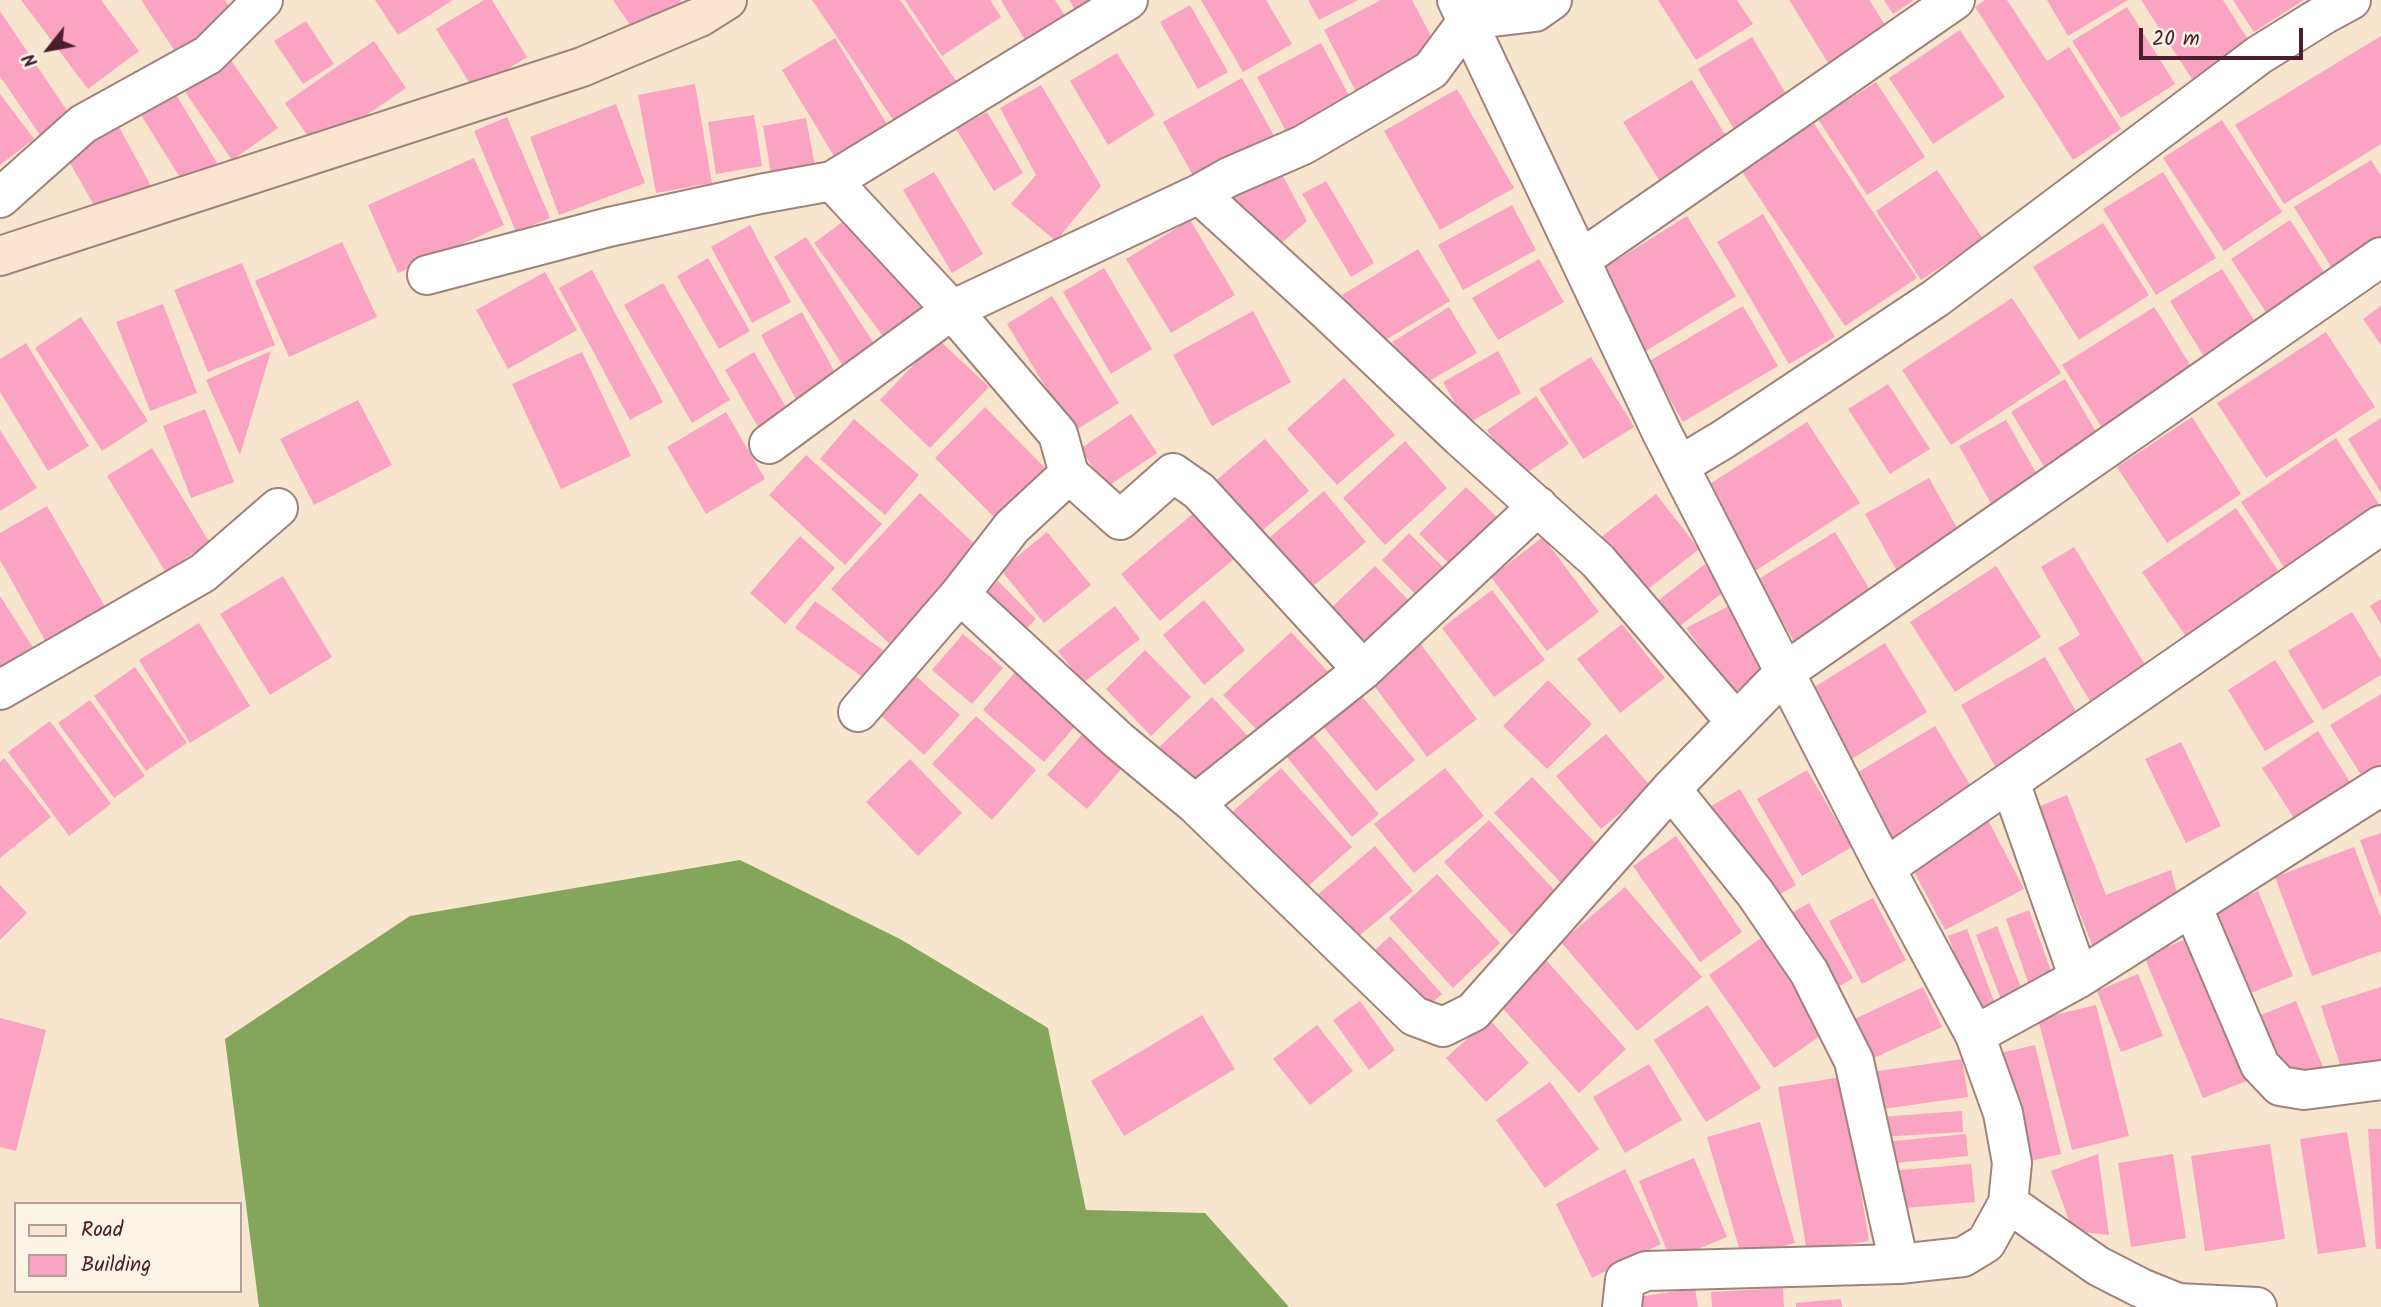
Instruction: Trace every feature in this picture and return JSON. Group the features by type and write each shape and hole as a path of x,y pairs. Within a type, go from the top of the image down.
{"street":[{"path":"0,198 83,124 208,55 263,0"},
{"path":"0,256 582,67 700,17 727,0"},
{"path":"427,275 609,227 832,181 1128,0"},
{"path":"1463,10 1535,12 1552,0"},
{"path":"1580,260 1955,0"},
{"path":"1679,466 1936,298 2259,55 2325,13 2351,0"},
{"path":"769,443 952,310 1199,194 1229,177 1303,145 1431,70 1463,10"},
{"path":"1463,10 1679,466 1885,868 1975,1035 2003,1113 2012,1163 2008,1203 1986,1243 1963,1257 1899,1264 1646,1271 1625,1280 1622,1307"},
{"path":"832,181 952,310 1058,434 1069,474 1119,520 1172,473 1199,491 1363,670"},
{"path":"1199,194 1460,437 1598,561 1736,722"},
{"path":"961,594 1118,740 1195,804 1414,1016 1443,1027 1473,1013 1671,789 1785,672 2381,257"},
{"path":"858,712 961,594 1012,527 1069,474"},
{"path":"1195,804 1363,670 1538,506"},
{"path":"0,690 203,573 278,508"},
{"path":"1885,868 2381,525"},
{"path":"2010,782 2079,978"},
{"path":"1975,1035 2079,978 2381,786"},
{"path":"1671,789 1755,893 1809,972 1854,1061 1899,1264"},
{"path":"2192,906 2260,1065 2280,1086 2304,1090 2381,1080"},
{"path":"2008,1203 2098,1266 2178,1305 2258,1307"}],"green space":[{"path":"740,860 900,939 1048,1028 1086,1210 1205,1213 1289,1307 259,1307 225,1039 410,916"}],"building":[{"path":"21,0 101,0 139,51 88,89"},
{"path":"141,0 225,0 234,14 176,53"},
{"path":"375,0 453,0 398,35"},
{"path":"484,0 492,0 527,57 474,90 436,29"},
{"path":"613,0 680,0 685,7 639,38"},
{"path":"812,0 900,0 957,82 896,124"},
{"path":"905,0 990,0 1001,17 942,56"},
{"path":"1001,0 1055,0 1065,16 1025,40"},
{"path":"1069,0 1092,0 1077,13"},
{"path":"1201,0 1266,0 1292,44 1243,72"},
{"path":"1308,0 1358,0 1319,20"},
{"path":"1381,0 1412,0 1438,49 1356,92 1324,30"},
{"path":"1658,0 1737,0 1753,24 1696,60"},
{"path":"1789,0 1869,0 1889,31 1832,69"},
{"path":"1884,0 1914,0 1893,14"},
{"path":"1985,0 2007,0 2047,61 2069,47 2121,129 2073,160 1975,7"},
{"path":"2047,0 2128,0 2068,36"},
{"path":"2141,0 2223,0 2249,41 2192,79"},
{"path":"2233,0 2304,0 2254,32"},
{"path":"1190,5 1228,72 1198,89 1160,22"},
{"path":"2127,7 2175,84 2121,118 2072,41"},
{"path":"0,11 72,118 42,138 0,76"},
{"path":"306,21 334,64 303,84 274,41"},
{"path":"1960,30 2005,97 1933,144 1889,78"},
{"path":"2381,36 2381,144 2284,204 2235,125"},
{"path":"1752,37 1791,102 1737,134 1698,69"},
{"path":"835,38 890,129 837,161 782,70"},
{"path":"374,41 406,88 317,149 285,103"},
{"path":"1321,43 1352,101 1288,135 1257,77"},
{"path":"1117,53 1155,115 1108,145 1070,81"},
{"path":"230,59 278,128 232,160 185,92"},
{"path":"1242,78 1277,141 1199,186 1163,122"},
{"path":"1692,80 1732,146 1664,188 1623,122"},
{"path":"1876,82 1925,157 1867,195 1818,119"},
{"path":"169,83 219,166 186,187 134,104"},
{"path":"695,84 712,183 656,193 638,95"},
{"path":"1041,85 1101,186 1056,241 1011,204 1036,175 1000,108"},
{"path":"1457,89 1514,188 1440,230 1384,131"},
{"path":"0,94 34,139 0,165"},
{"path":"616,104 645,183 559,215 530,137"},
{"path":"987,112 1023,173 994,191 956,129"},
{"path":"754,115 762,166 716,174 708,122"},
{"path":"507,117 550,218 516,232 474,131"},
{"path":"806,118 816,172 772,180 763,126"},
{"path":"2222,120 2282,212 2224,251 2163,158"},
{"path":"1813,122 1917,278 1845,326 1741,170"},
{"path":"119,127 151,186 99,214 66,156"},
{"path":"474,158 504,225 398,273 368,205"},
{"path":"2371,160 2381,176 2381,251 2338,278 2294,207"},
{"path":"1278,167 1307,221 1278,246 1224,196"},
{"path":"1937,170 1983,239 1921,280 1876,211"},
{"path":"934,172 983,254 952,273 903,190"},
{"path":"2163,172 2216,258 2156,295 2103,209"},
{"path":"1326,181 1374,263 1351,277 1302,194"},
{"path":"1512,205 1536,250 1463,290 1438,245"},
{"path":"1763,214 1835,337 1789,364 1717,242"},
{"path":"852,215 928,318 890,346 814,243"},
{"path":"1687,216 1736,296 1646,351 1596,273"},
{"path":"1190,220 1235,295 1171,333 1126,259"},
{"path":"2290,220 2332,284 2273,323 2231,259"},
{"path":"2103,223 2149,295 2079,340 2033,267"},
{"path":"750,225 791,302 752,323 711,247"},
{"path":"806,237 880,353 848,374 774,257"},
{"path":"342,242 377,317 289,357 255,281"},
{"path":"1418,249 1450,301 1374,347 1342,295"},
{"path":"708,258 750,331 719,349 677,276"},
{"path":"1539,259 1564,302 1498,340 1472,298"},
{"path":"242,263 275,345 208,372 174,290"},
{"path":"1104,268 1152,349 1111,374 1063,292"},
{"path":"2222,269 2259,328 2206,360 2170,301"},
{"path":"592,270 663,402 630,420 559,288"},
{"path":"545,272 577,330 508,369 476,310"},
{"path":"663,283 730,400 692,423 624,305"},
{"path":"1052,296 1119,403 1073,432 1007,324"},
{"path":"2012,298 2061,373 1951,445 1902,370"},
{"path":"163,304 197,393 150,411 116,322"},
{"path":"1743,306 1778,366 1683,422 1648,362"},
{"path":"2381,306 2381,345 2363,319"},
{"path":"1449,307 1477,353 1419,387 1392,342"},
{"path":"2154,307 2196,374 2104,431 2062,365"},
{"path":"1253,311 1291,382 1212,426 1173,355"},
{"path":"802,312 839,380 798,403 761,335"},
{"path":"81,317 148,421 102,451 35,348"},
{"path":"2326,332 2375,407 2266,478 2217,403"},
{"path":"938,339 989,387 930,448 880,400"},
{"path":"26,343 89,446 48,471 0,392 0,359"},
{"path":"271,351 240,455 206,380"},
{"path":"1498,351 1521,393 1467,424 1443,382"},
{"path":"582,352 631,456 561,489 512,384"},
{"path":"754,352 790,414 761,432 725,370"},
{"path":"1591,357 1634,427 1583,459 1539,389"},
{"path":"1344,378 1395,435 1337,485 1287,429"},
{"path":"2065,379 2101,440 2048,473 2011,412"},
{"path":"1888,384 1930,449 1890,474 1848,409"},
{"path":"1536,396 1569,444 1519,478 1487,430"},
{"path":"358,400 392,465 314,505 280,439"},
{"path":"985,407 1049,472 999,522 935,458"},
{"path":"205,409 234,482 191,498 163,426"},
{"path":"726,412 765,479 706,514 667,447"},
{"path":"1131,414 1157,453 1107,487 1080,449"},
{"path":"2192,417 2241,494 2167,543 2117,467"},
{"path":"2381,418 2381,493 2348,439"},
{"path":"854,419 919,475 885,515 820,459"},
{"path":"2006,420 2040,480 1993,507 1959,446"},
{"path":"1807,422 1860,503 1755,571 1702,489"},
{"path":"0,430 37,488 0,511"},
{"path":"2336,438 2381,507 2286,570 2241,502"},
{"path":"1265,439 1309,491 1257,535 1214,482"},
{"path":"1405,441 1447,488 1385,545 1343,498"},
{"path":"152,448 210,543 165,571 107,476"},
{"path":"806,455 882,524 845,565 769,495"},
{"path":"1929,478 1961,535 1897,571 1865,514"},
{"path":"1466,487 1505,525 1459,573 1419,534"},
{"path":"1324,491 1366,542 1305,593 1262,544"},
{"path":"920,493 981,550 891,645 831,589"},
{"path":"1656,494 1699,549 1638,597 1595,542"},
{"path":"47,506 111,617 51,651 0,560 0,533"},
{"path":"1201,507 1240,554 1160,621 1121,574"},
{"path":"2236,508 2281,575 2187,638 2142,572"},
{"path":"1047,532 1091,585 1044,623 1001,570"},
{"path":"1835,532 1873,595 1795,643 1757,580"},
{"path":"1409,533 1455,579 1427,606 1382,560"},
{"path":"800,536 835,568 785,624 750,593"},
{"path":"1543,537 1599,612 1547,651 1491,577"},
{"path":"2074,547 2147,668 2090,701 2058,648 2080,635 2041,567"},
{"path":"1705,564 1726,590 1666,637 1646,610"},
{"path":"1375,566 1414,606 1368,649 1330,609"},
{"path":"1996,566 2041,637 1955,692 1910,622"},
{"path":"283,576 332,657 270,695 220,614"},
{"path":"998,581 1036,619 1004,651 966,614"},
{"path":"1492,590 1545,660 1494,697 1442,628"},
{"path":"0,596 46,668 0,697"},
{"path":"2381,599 2381,624 2370,606"},
{"path":"1204,600 1245,650 1204,685 1163,635"},
{"path":"815,601 891,656 872,684 795,628"},
{"path":"1733,604 1767,665 1734,693 1686,628"},
{"path":"1115,606 1140,639 1083,683 1058,651"},
{"path":"2352,612 2381,660 2381,675 2323,710 2288,651"},
{"path":"199,623 250,706 190,743 139,660"},
{"path":"1622,624 1665,678 1620,713 1577,659"},
{"path":"1291,632 1328,672 1261,734 1223,695"},
{"path":"963,634 1003,668 972,704 932,670"},
{"path":"1419,642 1477,719 1427,757 1370,680"},
{"path":"1885,643 1927,712 1847,762 1805,693"},
{"path":"1145,650 1191,697 1151,736 1106,689"},
{"path":"2045,657 2081,720 1996,768 1961,705"},
{"path":"2275,660 2314,722 2265,751 2228,690"},
{"path":"1021,665 1082,718 1044,762 983,710"},
{"path":"135,667 187,743 146,771 94,696"},
{"path":"912,673 960,715 924,755 878,713"},
{"path":"1548,680 1592,724 1547,769 1503,726"},
{"path":"1360,694 1415,760 1376,791 1322,725"},
{"path":"2381,694 2381,767 2363,778 2330,725"},
{"path":"1212,697 1252,741 1197,793 1156,750"},
{"path":"90,700 145,776 114,798 58,723"},
{"path":"976,716 1036,770 992,820 932,764"},
{"path":"50,721 111,804 69,836 8,752"},
{"path":"1091,724 1130,759 1087,809 1047,775"},
{"path":"1935,726 1976,795 1891,846 1850,777"},
{"path":"2318,731 2353,787 2297,823 2262,768"},
{"path":"1312,734 1379,814 1352,837 1286,756"},
{"path":"1606,734 1651,787 1601,829 1556,776"},
{"path":"2181,742 2221,826 2186,843 2145,759"},
{"path":"4,758 51,817 0,858 0,762"},
{"path":"910,759 962,813 918,856 866,802"},
{"path":"1281,768 1352,847 1297,896 1227,817"},
{"path":"1445,768 1484,816 1414,873 1374,824"},
{"path":"1807,770 1852,847 1802,876 1757,799"},
{"path":"1532,777 1602,850 1565,887 1494,813"},
{"path":"1740,789 1796,885 1765,903 1708,808"},
{"path":"2067,795 2106,895 2171,870 2180,905 2093,947 2038,807"},
{"path":"1489,820 1557,893 1512,935 1444,862"},
{"path":"1988,820 2024,889 1945,930 1909,862"},
{"path":"2381,833 2381,898 2360,840"},
{"path":"1676,836 1742,932 1700,962 1633,866"},
{"path":"1375,846 1413,891 1341,951 1303,907"},
{"path":"2354,847 2381,918 2381,951 2312,976 2275,877"},
{"path":"1437,874 1500,943 1453,988 1389,918"},
{"path":"0,885 27,913 0,940"},
{"path":"1625,887 1702,977 1637,1031 1561,942"},
{"path":"2258,891 2293,976 2241,997 2206,913"},
{"path":"1873,898 1906,960 1862,984 1829,921"},
{"path":"1809,903 1853,978 1825,995 1781,919"},
{"path":"2029,910 2052,974 2028,982 2006,919"},
{"path":"1997,926 2025,998 2004,1007 1976,935"},
{"path":"1967,929 2001,1020 1982,1027 1948,936"},
{"path":"2199,934 2257,1077 2203,1098 2144,956"},
{"path":"1390,936 1442,994 1409,1023 1358,966"},
{"path":"1764,936 1830,1029 1774,1068 1709,975"},
{"path":"1545,959 1626,1049 1579,1093 1497,1002"},
{"path":"2138,974 2163,1036 2121,1052 2097,991"},
{"path":"1923,987 1942,1027 1865,1062 1846,1023"},
{"path":"2381,987 2381,1072 2346,1083 2321,1006"},
{"path":"1360,1001 1395,1050 1369,1070 1333,1020"},
{"path":"2296,1001 2327,1077 2290,1084 2256,1017"},
{"path":"1708,1005 1761,1088 1706,1122 1654,1040"},
{"path":"2096,1005 2129,1136 2072,1150 2038,1019"},
{"path":"1202,1015 1235,1069 1124,1136 1091,1081"},
{"path":"0,1018 46,1030 16,1151 0,1147"},
{"path":"1489,1019 1529,1063 1486,1102 1446,1058"},
{"path":"1317,1025 1353,1071 1310,1105 1273,1059"},
{"path":"2035,1045 2061,1154 2026,1162 2000,1053"},
{"path":"1962,1059 1968,1097 1876,1110 1871,1072"},
{"path":"1649,1064 1682,1120 1625,1153 1593,1097"},
{"path":"1842,1077 1869,1241 1807,1251 1778,1087"},
{"path":"1550,1082 1599,1149 1545,1188 1496,1120"},
{"path":"1962,1111 1963,1132 1880,1137 1879,1117"},
{"path":"1760,1122 1795,1243 1742,1258 1707,1137"},
{"path":"2368,1129 2381,1129 2381,1249 2376,1249"},
{"path":"2347,1132 2366,1247 2318,1254 2300,1139"},
{"path":"1966,1134 1968,1156 1885,1164 1884,1142"},
{"path":"2270,1144 2285,1239 2205,1251 2191,1156"},
{"path":"2098,1154 2109,1235 2073,1231 2051,1171"},
{"path":"2173,1154 2186,1238 2131,1247 2118,1163"},
{"path":"1694,1158 1727,1237 1671,1260 1639,1181"},
{"path":"1971,1164 1975,1202 1894,1209 1890,1171"},
{"path":"1625,1169 1661,1244 1592,1278 1556,1204"},
{"path":"1695,1288 1698,1307 1641,1307 1639,1297"},
{"path":"1783,1288 1784,1307 1712,1307 1711,1292"},
{"path":"1841,1299 1842,1307 1796,1307 1796,1303"}]}
